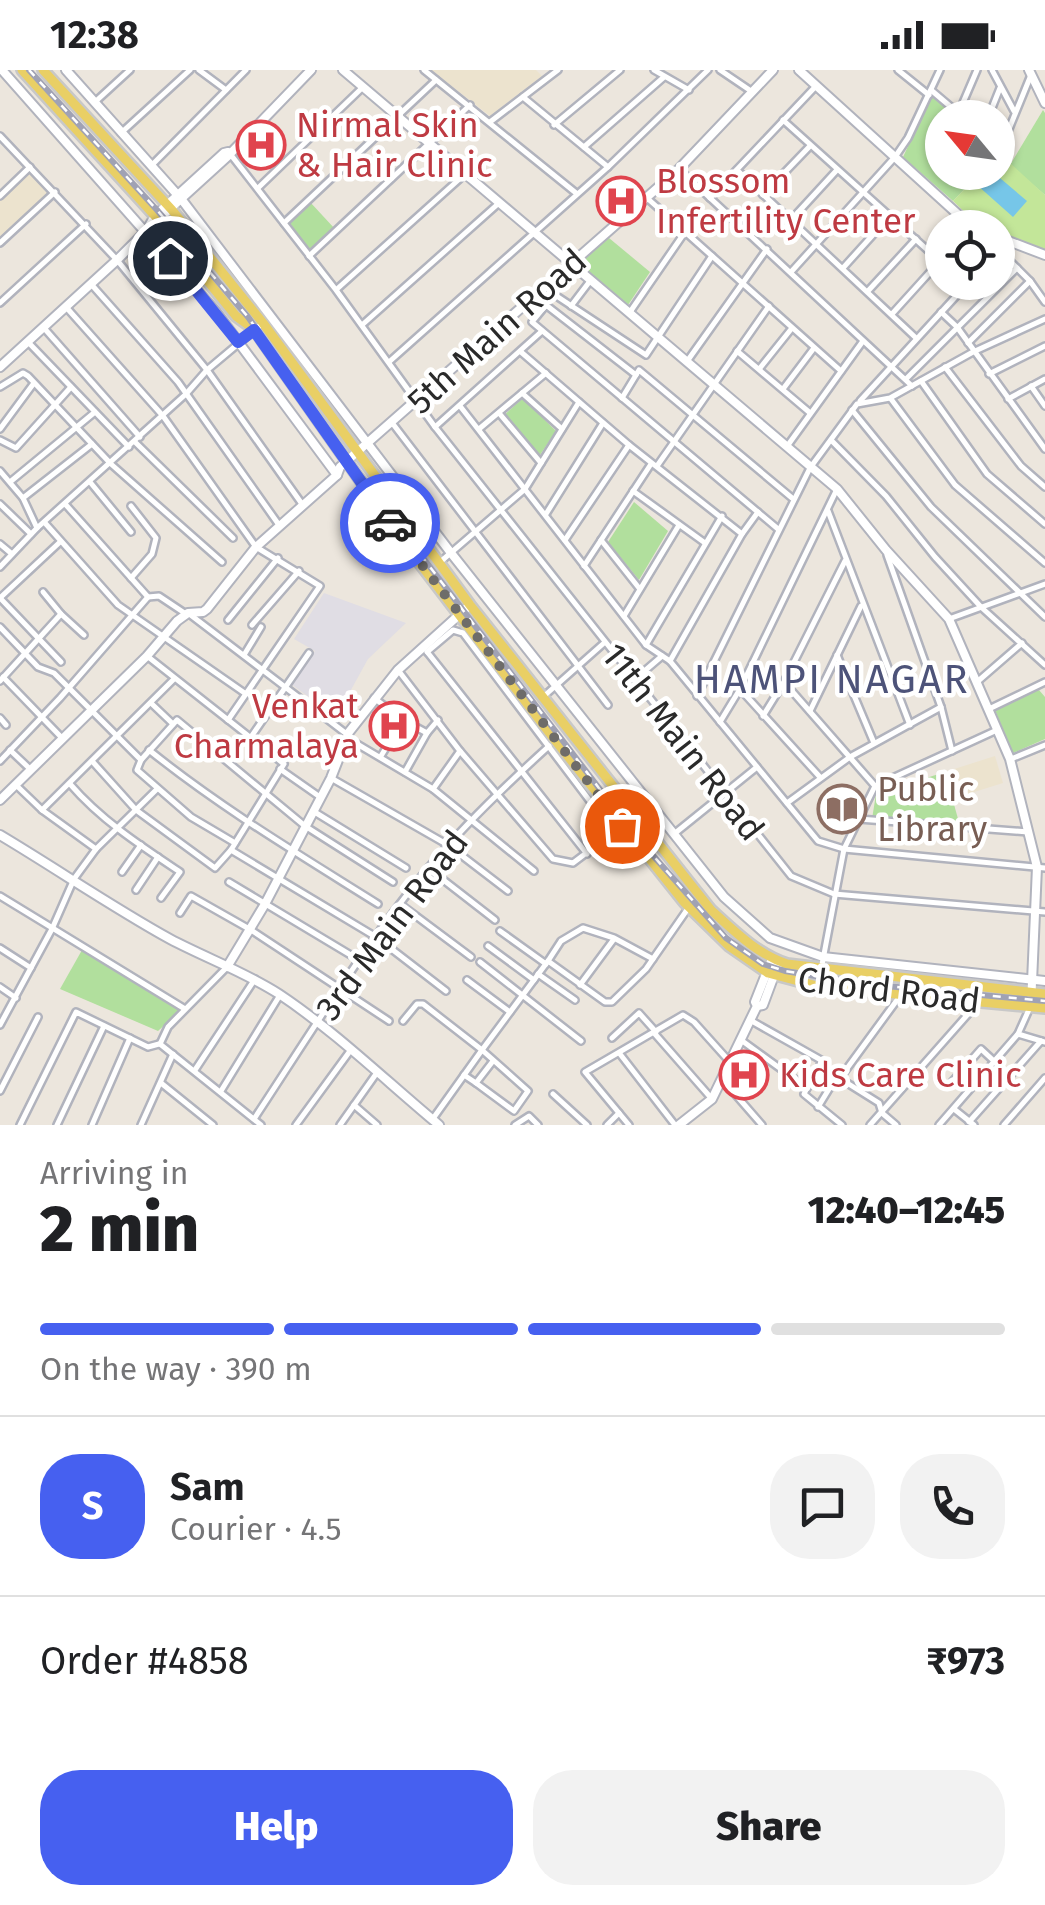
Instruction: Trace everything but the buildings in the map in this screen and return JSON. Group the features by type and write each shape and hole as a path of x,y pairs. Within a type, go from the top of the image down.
{"main road":[{"name":"Chord Road","path":"22,70 153,224 236,316 258,326 363,449 470,605 712,910 741,937 775,960 821,970 1045,994"},
{"name":"Chord Road","path":"43,70 169,207 258,326 347,462 618,829 729,946 772,974 821,987 1045,1008"}],"street":[{"path":"67,70 180,198 363,449 451,553 724,897 770,938 823,957 1045,982"},
{"path":"95,102 130,70"},
{"path":"121,133 190,70"},
{"path":"199,70 226,90"},
{"path":"151,166 246,70"},
{"path":"0,367 117,260 311,70"},
{"path":"343,70 836,489 949,619 1010,759 1041,867 1030,1005 1018,1034 939,1125"},
{"path":"424,70 576,193"},
{"path":"538,70 546,79"},
{"path":"490,122 558,70"},
{"path":"554,125 620,70"},
{"path":"654,70 689,90"},
{"path":"390,362 608,167 708,70"},
{"path":"720,70 752,92"},
{"name":"5th Main Road","path":"0,800 187,614 203,612 279,525 679,169 774,70"},
{"path":"798,70 953,210"},
{"path":"898,70 941,100"},
{"path":"791,272 895,158 940,70"},
{"path":"967,100 977,70"},
{"path":"992,70 1008,100"},
{"path":"2,71 153,224 337,475"},
{"path":"1030,72 1045,103"},
{"path":"1015,112 1030,72"},
{"path":"584,147 664,77"},
{"path":"284,223 436,80"},
{"path":"710,198 816,86"},
{"path":"258,188 363,87"},
{"path":"995,100 1000,88"},
{"path":"523,97 608,167"},
{"path":"309,256 470,104"},
{"path":"783,120 925,247"},
{"path":"0,136 117,260 207,370 302,504"},
{"path":"763,194 811,146"},
{"name":"11th Main Road","path":"229,152 390,362 416,403 791,876 834,894 1040,911"},
{"path":"0,196 30,167"},
{"path":"679,169 912,386"},
{"path":"737,170 916,338"},
{"path":"791,220 836,170"},
{"path":"336,290 465,174"},
{"path":"0,243 56,192"},
{"path":"647,198 841,371"},
{"path":"362,325 499,203"},
{"path":"843,268 890,216"},
{"path":"0,303 86,224"},
{"path":"628,314 685,232"},
{"path":"868,291 916,239"},
{"path":"1015,244 1045,255"},
{"path":"686,362 767,249"},
{"path":"555,295 645,355 712,256"},
{"path":"906,380 1017,268 1044,300"},
{"path":"892,314 925,279"},
{"path":"571,306 590,280"},
{"path":"968,344 1030,280"},
{"path":"91,284 186,394 279,525"},
{"path":"697,696 810,468 891,364 952,300"},
{"path":"778,529 532,322 546,305 638,373 793,499"},
{"path":"584,566 633,491 675,442 769,306"},
{"path":"66,307 163,416 256,548 299,570 320,586 228,720"},
{"path":"942,312 1045,449"},
{"path":"855,407 890,398 973,352 1045,319"},
{"path":"0,567 37,528 66,506 258,326"},
{"path":"44,328 135,442 233,538"},
{"path":"759,369 792,328"},
{"path":"435,427 542,331"},
{"path":"786,448 863,341"},
{"path":"28,342 95,412 135,442"},
{"path":"989,374 1045,346"},
{"path":"782,390 815,348"},
{"path":"738,351 809,412"},
{"path":"520,352 742,534"},
{"path":"946,367 1021,466 1045,488"},
{"path":"0,387 23,373 35,382 110,464 222,562"},
{"path":"480,430 546,373"},
{"path":"622,398 638,373"},
{"path":"1007,399 1045,379"},
{"path":"921,380 987,474 1045,524"},
{"path":"0,429 35,382"},
{"path":"1031,386 1044,405"},
{"path":"0,440 16,448 71,388"},
{"path":"522,393 562,430"},
{"path":"890,398 955,485 1045,563"},
{"path":"438,563 525,489 580,402"},
{"path":"460,406 646,645 670,661 818,841 844,849 1041,867"},
{"path":"855,407 932,507 1045,618"},
{"path":"10,482 95,412"},
{"path":"499,414 541,463"},
{"path":"546,514 603,423"},
{"path":"392,424 608,705"},
{"path":"830,440 886,496 980,607 1045,665"},
{"path":"23,498 92,444"},
{"path":"565,540 629,445"},
{"path":"0,471 23,498 37,528"},
{"path":"90,482 131,532"},
{"path":"720,722 740,689 836,489"},
{"path":"633,491 705,543"},
{"path":"0,504 32,534"},
{"path":"66,506 148,597"},
{"path":"131,506 156,538 152,554 131,578"},
{"path":"828,511 910,725"},
{"path":"670,661 758,512"},
{"path":"646,645 722,516"},
{"path":"45,523 106,594 246,694"},
{"path":"624,616 678,525"},
{"path":"601,540 640,588"},
{"path":"60,662 0,598 61,542"},
{"path":"0,544 12,554"},
{"path":"886,550 952,751"},
{"path":"228,620 278,558"},
{"path":"763,716 845,561"},
{"path":"252,624 299,570"},
{"path":"949,619 1045,584"},
{"path":"43,592 84,635"},
{"path":"0,761 148,597 159,596 244,654 348,736 433,788 534,871"},
{"path":"810,711 862,604"},
{"path":"425,649 470,605"},
{"path":"61,614 2,676 62,738"},
{"path":"244,654 261,627"},
{"path":"0,628 38,667 54,674 68,687 140,760"},
{"path":"160,1044 168,1027 227,967 252,930 331,778 348,736 374,698 398,670 450,632 460,631 618,829 573,863 552,859 398,670"},
{"path":"542,697 604,643"},
{"path":"976,682 1022,643"},
{"path":"425,649 587,854"},
{"path":"251,737 310,653"},
{"path":"837,655 874,744"},
{"path":"92,761 136,810 212,868 233,847 284,764 147,656"},
{"path":"634,680 662,656"},
{"path":"42,810 173,680"},
{"path":"784,682 875,786"},
{"path":"988,709 1045,682"},
{"path":"740,689 819,776"},
{"path":"374,698 427,733"},
{"path":"152,704 172,724"},
{"path":"787,802 819,776 940,706"},
{"path":"0,718 6,725"},
{"path":"393,882 304,826 176,720 140,760 137,770 191,817 376,938 446,991"},
{"path":"381,756 403,720"},
{"path":"405,772 438,720"},
{"path":"821,970 844,849 875,786 997,730"},
{"path":"1010,759 1045,744"},
{"name":"3rd Main Road","path":"254,1119 359,960 428,868 549,746"},
{"path":"10,750 30,769"},
{"path":"149,750 247,821 378,904"},
{"path":"433,788 460,750"},
{"path":"674,834 757,766"},
{"path":"280,769 320,797"},
{"path":"331,778 448,845 508,891"},
{"path":"15,784 42,810 96,849"},
{"path":"70,784 117,829 180,872 162,898"},
{"path":"1,1020 52,929 74,879 96,849 156,790"},
{"path":"313,811 406,868"},
{"path":"859,818 1028,832"},
{"path":"0,835 144,924 280,995 318,1022 436,1122 464,1075 561,941 582,928 614,938 653,960"},
{"path":"122,872 141,845"},
{"path":"136,890 158,857"},
{"path":"428,868 495,920"},
{"path":"229,882 359,960"},
{"path":"0,896 185,1009"},
{"path":"180,913 191,896 252,930 389,1021"},
{"path":"400,904 472,957"},
{"path":"500,931 606,1002 612,1002 653,960 689,907"},
{"path":"580,985 614,938"},
{"path":"488,946 576,1000"},
{"path":"0,948 31,968"},
{"path":"620,1054 677,1125 712,1100 757,1006 763,1004 775,960"},
{"path":"480,962 581,1041"},
{"path":"195,1070 255,979"},
{"path":"466,980 510,1012"},
{"path":"0,988 16,998"},
{"path":"818,1107 902,994"},
{"path":"221,1091 280,995"},
{"path":"870,1125 980,1001"},
{"path":"403,1021 418,1004 423,1004 528,1091 517,1110 506,1107 464,1075"},
{"path":"20,1125 76,1012 148,1047 160,1044"},
{"path":"612,1038 639,1013 712,1100"},
{"path":"628,1125 585,1072 683,1015 730,1062"},
{"path":"0,1090 38,1017"},
{"path":"750,1020 821,1060 804,1094 842,1125"},
{"path":"57,1125 104,1026"},
{"path":"954,1109 972,1124 1043,1042 1018,1034"},
{"path":"92,1125 130,1038"},
{"path":"741,1040 807,1088"},
{"path":"160,1044 261,1125"},
{"path":"952,1082 981,1049 996,1062"},
{"path":"296,1125 350,1051"},
{"path":"141,1125 173,1054"},
{"path":"476,1083 493,1061"},
{"path":"820,1066 878,1103 882,1113 896,1125"},
{"path":"340,1125 376,1074"},
{"path":"1004,1125 1045,1078"},
{"path":"722,1079 760,1125"},
{"path":"160,1083 213,1125"},
{"path":"553,1094 587,1125"},
{"path":"354,1106 378,1125"},
{"path":"607,1125 618,1113"},
{"path":"515,1125 528,1116 538,1125"},
{"path":"144,1117 154,1125"}],"shaded area":[{"path":"431,70 536,70 542,76 490,116"},
{"path":"31,171 52,193 0,242 0,200"},
{"path":"324,593 406,623 368,659 336,717 291,684 315,651 294,639"},
{"path":"995,756 1003,783 952,799 945,772"}],"green space":[{"path":"925,110 925,176 903,157"},
{"path":"1043,110 1045,195 1015,169 1015,157"},
{"path":"1015,168 1045,195 1045,251 1015,239 1015,210 962,210 953,201 964,190 1015,190"},
{"path":"940,190 964,190 953,201"},
{"path":"310,202 335,229 311,252 289,222"},
{"path":"609,238 650,272 628,305 579,263"},
{"path":"523,398 556,431 538,458 503,416"},
{"path":"634,502 668,531 639,580 608,542"},
{"path":"1039,690 1045,697 1045,739 1013,753 994,708"},
{"path":"945,772 960,826 872,819 876,794"},
{"path":"82,950 181,1010 158,1031 60,989"}],"water":[{"path":"983,190 1014,190 1027,201 1015,215 1015,210 1005,210"}],"railway":[{"path":"29,70 248,317 362,478 634,834 726,938 763,964 785,971 865,984 1045,1001"}],"way so far":[{"path":"390,523 622,826"}],"place":[{"name":"Nirmal Skin & Hair Clinic","path":"261,145"},
{"name":"Blossom Infertility Center","path":"621,201"},
{"name":"Venkat Charmalaya","path":"394,726"},
{"name":"Public Library","path":"842,809"},
{"name":"Kids Care Clinic","path":"744,1075"}],"district":[{"name":"HAMPI NAGAR","path":"832,680"}],"route":[{"path":"170,258 238,342 254,330 390,523"}]}
